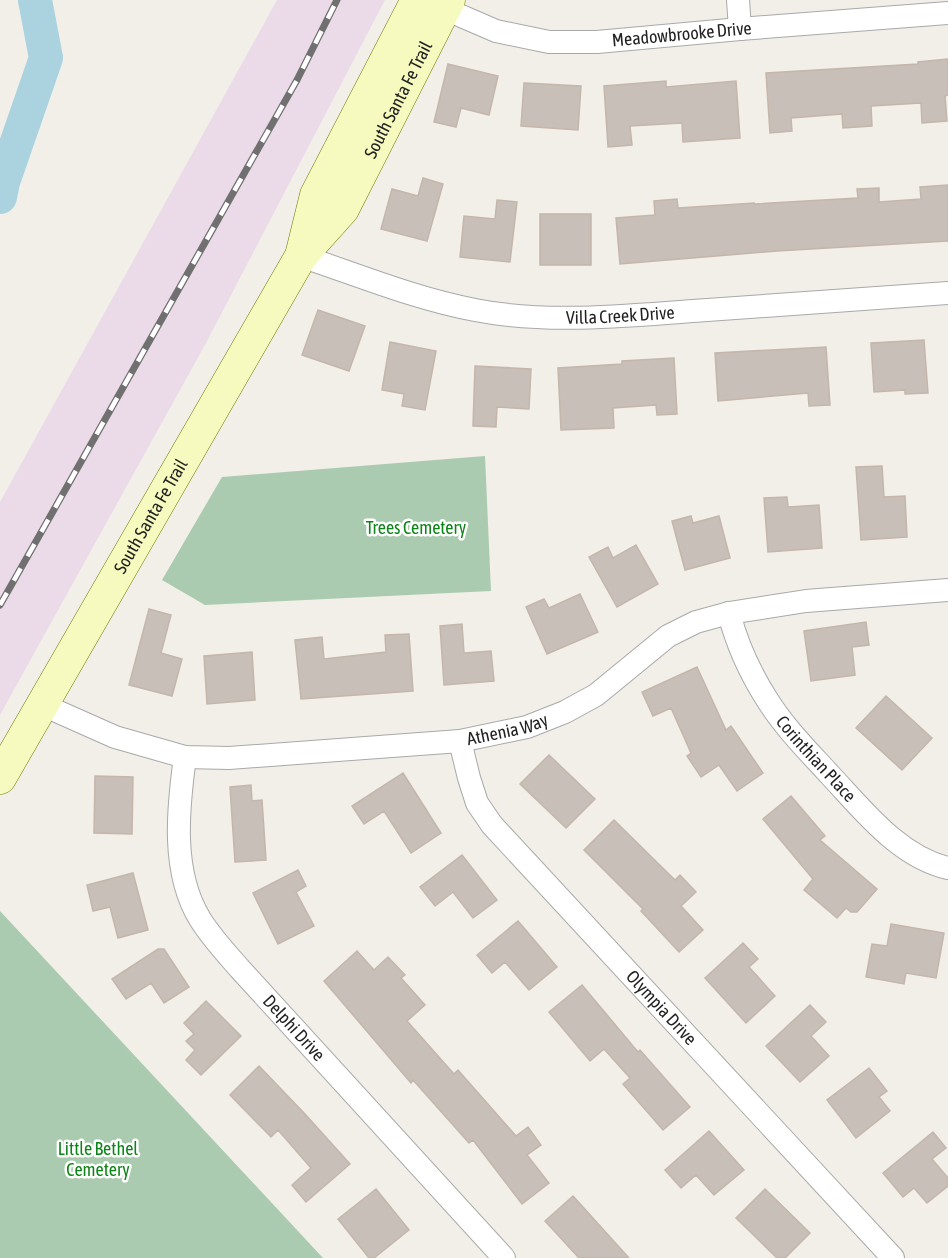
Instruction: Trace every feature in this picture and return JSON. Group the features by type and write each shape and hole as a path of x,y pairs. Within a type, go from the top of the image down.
{"street":[{"path":"738,0 740,29"},
{"name":"Meadowbrooke Drive","path":"433,2 496,31 549,42 597,42 948,13"},
{"name":"South Santa Fe Trail","path":"0,778 301,256 343,209 372,120 433,2"},
{"name":"Villa Creek Drive","path":"301,256 438,302 476,311 526,316 572,318 670,313 948,293"},
{"name":"Athenia Way","path":"43,705 115,737 184,757 229,758 460,741 527,727 565,712 596,695 668,636 696,622 729,613 806,601 948,590"},
{"name":"Corinthian Place","path":"729,613 736,641 750,670 769,703 792,732 874,822 916,855 948,868"},
{"name":"Olympia Drive","path":"460,741 477,803 492,825 893,1258"},
{"name":"Delphi Drive","path":"184,757 179,830 182,864 189,895 199,918 240,969 504,1258"}],"shaded area":[{"path":"277,0 385,0 206,343 0,715 0,502"}],"green space":[{"name":"Trees Cemetery","path":"485,456 491,591 205,605 162,580 222,477"},
{"name":"Little Bethel Cemetery","path":"0,911 323,1258 0,1258"}],"building":[{"path":"948,59 948,95 945,96 947,121 922,123 921,103 871,106 872,126 843,128 842,114 791,118 792,131 770,133 766,73 918,64 918,62"},
{"path":"448,64 498,76 489,115 461,108 456,127 434,122"},
{"path":"666,81 666,87 736,81 740,138 683,142 682,123 630,126 632,145 608,147 604,86"},
{"path":"524,83 581,86 578,130 521,126"},
{"path":"423,178 443,184 427,241 381,229 392,189 418,196"},
{"path":"948,185 948,241 777,251 620,264 616,218 655,215 654,201 677,199 678,208 858,198 857,189 879,188 879,202 921,199 920,187"},
{"path":"497,200 517,202 510,262 460,257 464,216 495,219"},
{"path":"540,214 591,214 591,265 540,265"},
{"path":"318,310 365,326 349,371 302,355"},
{"path":"924,340 928,393 905,394 905,390 874,392 871,343"},
{"path":"390,342 436,351 425,410 402,406 404,394 382,390"},
{"path":"826,347 830,405 809,406 808,393 718,401 715,353"},
{"path":"674,358 677,414 657,415 656,405 613,408 614,428 561,430 558,368"},
{"path":"475,366 531,369 529,409 497,407 496,427 473,426"},
{"path":"882,466 884,497 905,496 907,537 861,540 856,467"},
{"path":"787,497 788,507 819,505 822,548 768,552 764,498"},
{"path":"691,516 693,523 719,516 730,558 685,570 672,521"},
{"path":"636,545 658,584 617,607 589,557 608,547 613,558"},
{"path":"580,594 598,632 547,654 526,607 544,599 549,608"},
{"path":"149,609 171,615 161,653 182,659 172,696 129,685"},
{"path":"866,622 869,645 852,647 855,675 811,681 804,631"},
{"path":"462,624 464,653 491,651 494,681 444,685 440,626"},
{"path":"409,634 413,691 301,699 295,640 322,637 324,659 386,652 385,635"},
{"path":"252,652 255,700 207,704 204,656"},
{"path":"697,667 726,730 731,726 763,773 737,791 719,765 701,777 687,756 691,753 671,708 653,716 642,692"},
{"path":"886,696 932,738 902,770 856,728"},
{"path":"549,755 595,799 566,828 520,784"},
{"path":"403,773 441,833 411,853 384,811 364,824 352,806"},
{"path":"95,776 133,777 132,834 94,833"},
{"path":"251,785 252,801 262,800 266,860 235,862 230,787"},
{"path":"791,796 825,836 820,840 877,889 857,912 851,912 846,908 837,918 804,890 813,879 763,819"},
{"path":"614,820 675,880 680,875 696,892 681,906 703,930 679,952 641,911 643,909 584,850"},
{"path":"462,855 497,900 473,918 453,892 435,906 420,887"},
{"path":"298,870 306,886 296,892 314,926 278,944 253,893"},
{"path":"133,873 148,930 118,938 110,907 93,911 87,885"},
{"path":"518,921 557,967 529,990 505,962 492,973 477,955"},
{"path":"891,924 944,933 936,978 906,973 904,984 866,977 872,944 887,946"},
{"path":"743,943 758,959 749,967 775,996 746,1023 705,978"},
{"path":"158,949 164,949 189,987 164,1003 151,983 126,999 112,979"},
{"path":"357,951 374,970 388,957 405,975 401,978 425,1005 407,1021 454,1074 458,1070 516,1136 528,1127 541,1145 527,1155 549,1183 522,1204 473,1140 469,1143 413,1080 411,1083 324,981"},
{"path":"582,985 638,1052 640,1050 690,1107 663,1130 623,1084 630,1078 604,1049 590,1061 549,1012"},
{"path":"206,1001 241,1036 201,1075 186,1060 195,1050 186,1041 194,1034 184,1023"},
{"path":"810,1005 826,1022 811,1036 829,1056 800,1082 766,1046"},
{"path":"259,1066 350,1164 306,1202 292,1185 311,1168 278,1130 271,1137 230,1095"},
{"path":"869,1068 887,1091 879,1097 890,1111 856,1138 827,1100"},
{"path":"709,1131 744,1170 714,1195 696,1175 681,1188 665,1170"},
{"path":"933,1132 946,1148 932,1159 948,1178 948,1186 927,1203 914,1188 903,1197 883,1173"},
{"path":"376,1189 409,1230 374,1258 369,1258 338,1219"},
{"path":"765,1189 810,1233 785,1258 777,1258 736,1218"},
{"path":"573,1196 629,1258 579,1258 545,1221"}],"waterway":[{"path":"0,197 3,182 46,58 35,0"}],"railway":[{"path":"0,605 297,80 337,0"}]}
